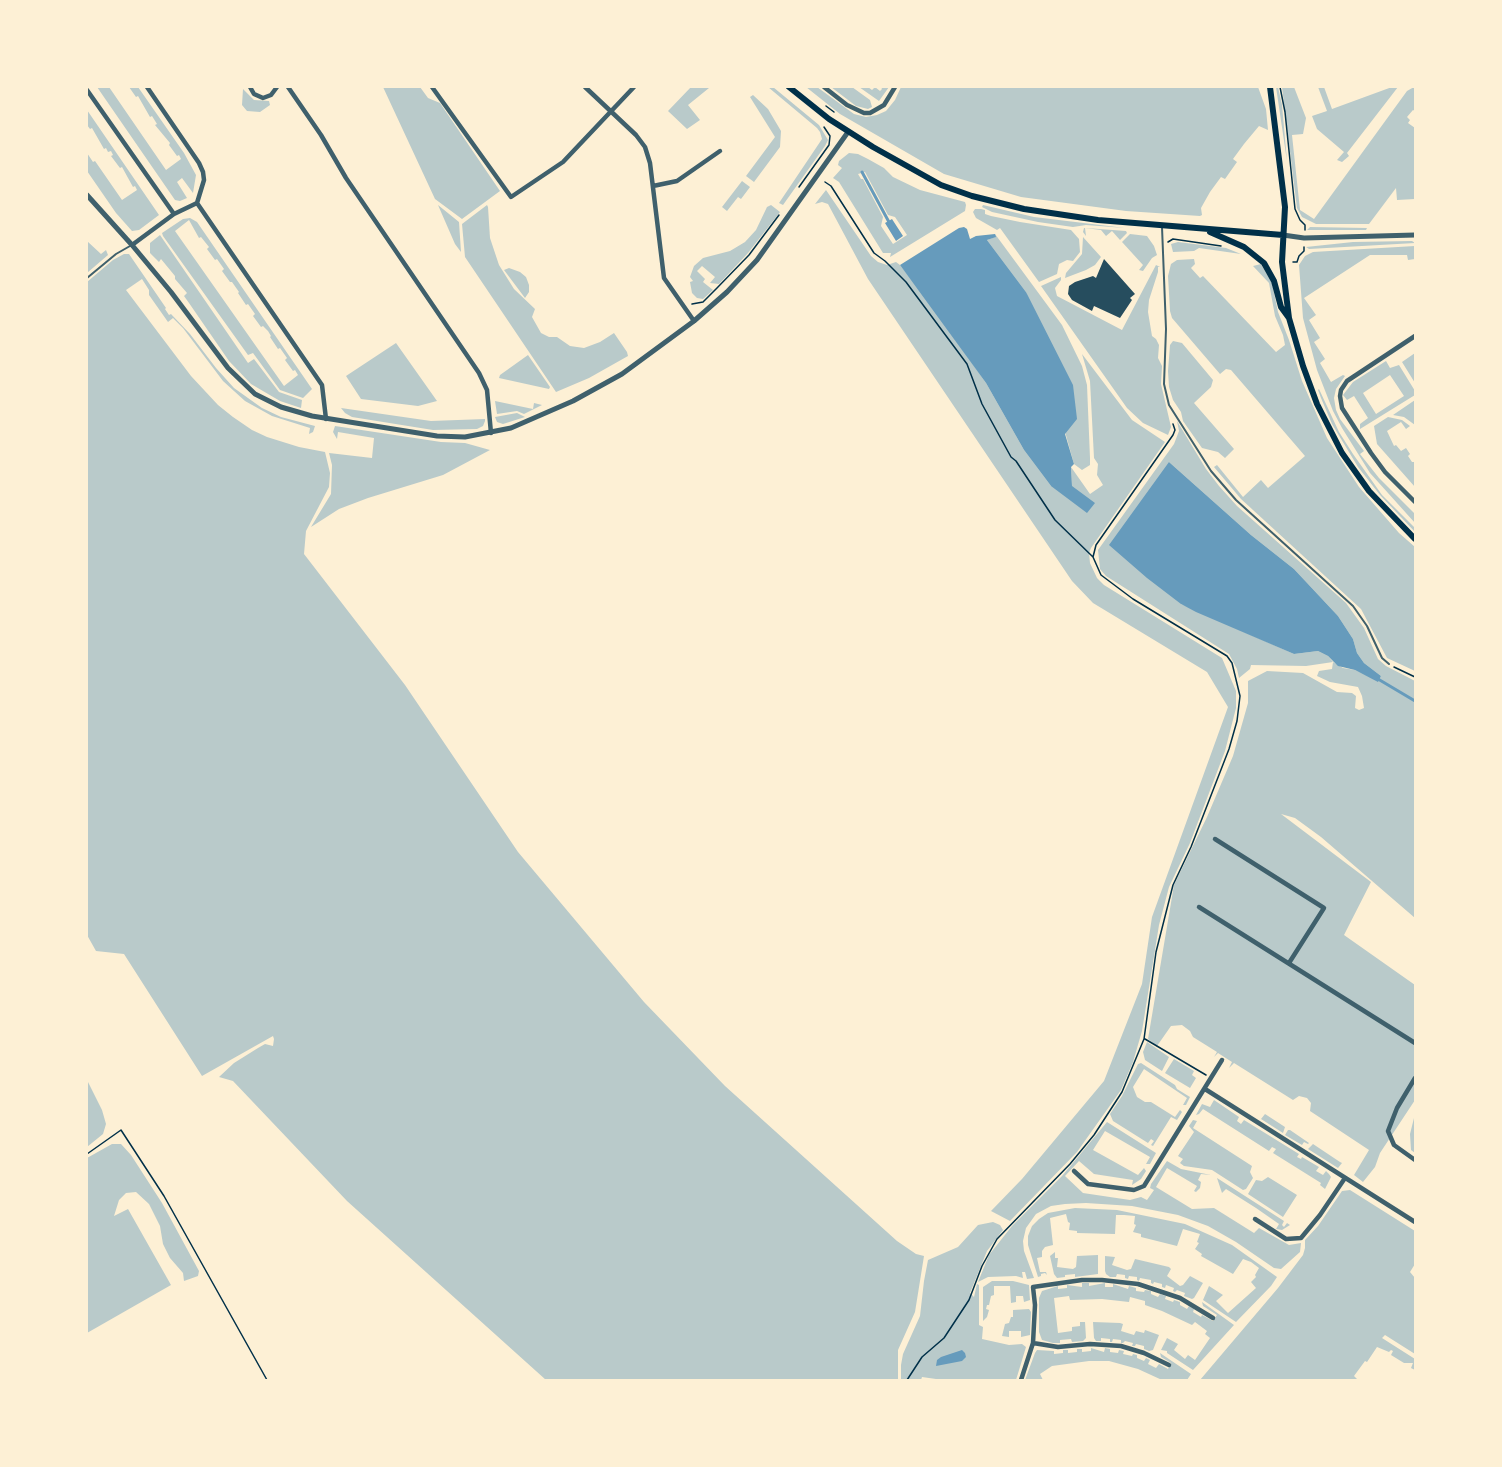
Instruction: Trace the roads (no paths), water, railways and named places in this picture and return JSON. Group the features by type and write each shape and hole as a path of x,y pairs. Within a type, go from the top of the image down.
{"main road":[{"path":"789,87 848,132 934,181 983,199 1046,213 1283,235"},
{"path":"1270,87 1284,198 1282,262 1289,318 1303,366 1317,404 1342,453 1369,490 1415,539"},
{"path":"1204,229 1258,256 1271,274 1280,305 1289,318"}],"street":[{"path":"132,244 174,214 197,203 203,185 202,168 147,87"},
{"path":"250,87 254,94 263,98 277,87"},
{"path":"288,87 479,373 487,390 491,433"},
{"path":"432,87 511,197 563,162 634,87"},
{"path":"585,87 636,135 645,147 650,163 664,278 694,321"},
{"path":"824,87 847,105 864,113 875,111 884,105 894,87"},
{"path":"87,90 174,214"},
{"path":"87,195 132,244 238,380 255,394 292,411 326,419 437,436 465,437 511,428 612,381 694,321 727,292 757,260 848,132"},
{"path":"653,186 677,181 720,151"},
{"path":"197,203 322,385 326,419"},
{"path":"1283,235 1304,238 1415,235"},
{"path":"1415,336 1347,381 1340,396 1342,408 1371,453 1385,472 1415,502"},
{"path":"1215,839 1324,908 1289,963"},
{"path":"1199,907 1415,1043"},
{"path":"1074,1171 1088,1184 1110,1188 1139,1189 1144,1186 1222,1060"},
{"path":"1415,1078 1397,1107 1388,1131 1394,1145 1415,1160"},
{"path":"1204,1089 1413,1221 1415,1214"},
{"path":"1255,1219 1286,1239 1301,1238 1345,1178"},
{"path":"1021,1380 1033,1342 1035,1305 1033,1287 1082,1280 1138,1284 1180,1298 1213,1318"},
{"path":"1033,1342 1058,1347 1090,1344 1121,1346 1144,1353 1168,1365"}],"lane":[{"path":"1162,225 1166,329 1164,384 1169,405 1211,471 1236,500 1353,606 1367,626 1382,658 1389,664"},
{"path":"87,278 132,244"}],"water":[{"path":"892,219 903,236 896,241 885,223"},
{"path":"959,228 967,229 970,239 995,234 996,237 987,240 1026,292 1073,385 1077,419 1065,434 1074,464 1071,467 1072,486 1095,503 1087,513 1051,486 1024,450 986,383 900,265"},
{"path":"1169,462 1251,535 1294,569 1338,616 1353,639 1357,653 1364,663 1381,676 1378,682 1355,670 1338,666 1328,656 1318,651 1294,654 1196,612 1181,604 1147,578 1109,545"},
{"path":"962,1350 966,1357 962,1361 936,1366 937,1360 941,1357"}],"waterway":[{"path":"862,172 890,224"},
{"path":"1378,679 1415,701"}]}
